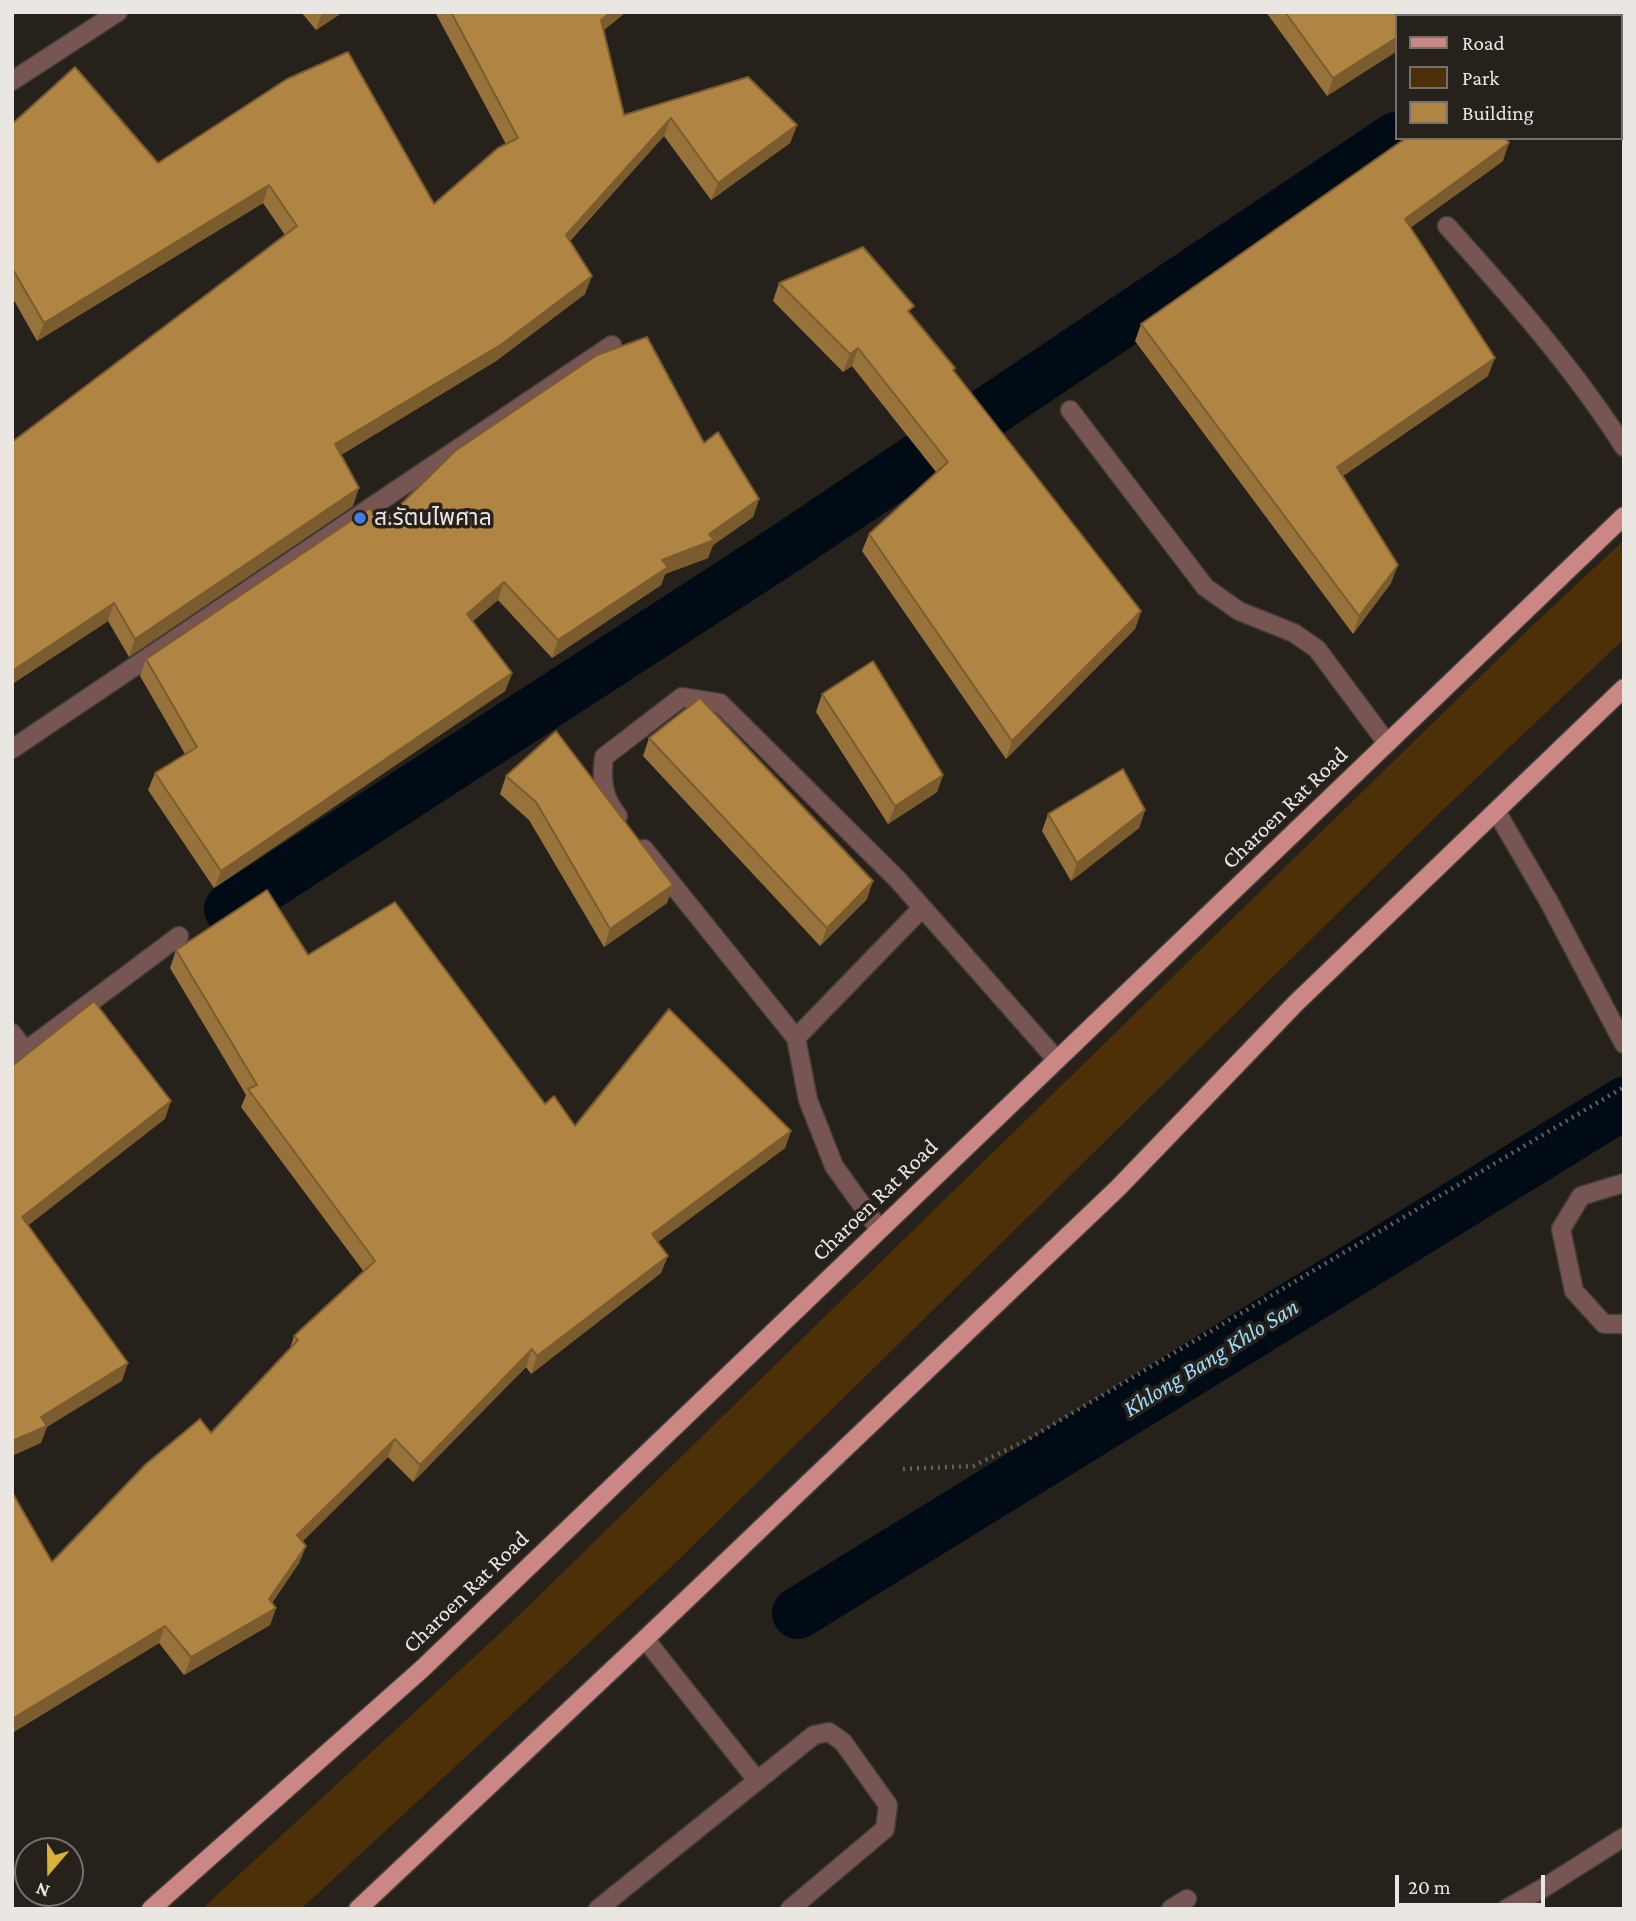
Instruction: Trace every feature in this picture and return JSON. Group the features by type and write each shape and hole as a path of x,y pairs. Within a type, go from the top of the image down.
{"main road":[{"name":"Charoen Rat Road","path":"151,1909 432,1660 1624,516"},
{"path":"358,1909 1118,1188 1296,1003 1624,688"}],"street":[{"path":"12,80 118,12"},
{"path":"1447,226 1517,303 1581,383 1624,447"},
{"path":"12,749 612,345"},
{"path":"1070,410 1205,587 1238,611 1294,633 1317,649 1387,743"},
{"path":"879,1229 834,1166 808,1100 796,1038 608,804 602,776 604,757 682,697 720,703 846,827 1057,1060"},
{"path":"1496,811 1548,900 1622,1039"},
{"path":"796,1038 922,908"},
{"path":"12,1033 19,1057 179,936"},
{"path":"1624,1183 1581,1196 1561,1229 1574,1291 1604,1324 1624,1324"},
{"path":"645,1639 756,1779"},
{"path":"603,1908 756,1779 814,1735 829,1732 843,1742 888,1805 885,1829 790,1909"},
{"path":"1506,1909 1624,1837"},
{"path":"1171,1909 1187,1899"}],"path":[{"path":"903,1469 973,1466 1025,1441 1624,1087"}],"green space":[{"path":"1624,540 1624,639 1447,806 668,1570 301,1909 202,1909 511,1623 1529,629"}],"building":[{"path":"451,12 611,12 601,20 624,115 748,77 797,125 718,183 671,118 566,235 592,276 502,344 335,444 359,488 135,639 114,603 12,671 12,442 297,226 269,185 44,323 12,268 12,124 75,67 158,163 287,79 348,52 434,204 498,148 518,138"},
{"path":"1285,12 1406,12 1407,14 1394,14 1394,39 1333,78"},
{"path":"1403,140 1507,140 1509,143 1405,219 1495,358 1337,467 1398,565 1359,616 1141,324"},
{"path":"863,247 914,306 908,311 955,368 953,370 1141,611 1012,741 869,534 948,462 858,348 850,354 779,283"},
{"path":"647,337 704,443 718,432 759,499 709,534 714,540 662,560 668,567 558,640 504,582 467,614 512,673 221,871 155,773 197,747 146,659 370,508 380,525 455,451 597,355"},
{"path":"873,661 943,775 895,806 822,694"},
{"path":"700,698 873,881 827,928 649,738"},
{"path":"556,731 673,885 610,929 536,802 506,776"},
{"path":"1123,769 1145,810 1077,863 1048,814"},
{"path":"267,890 308,955 395,902 545,1104 554,1096 575,1126 669,1009 791,1131 652,1234 668,1256 537,1356 532,1349 420,1465 395,1439 297,1535 306,1546 269,1599 276,1608 191,1657 165,1626 12,1719 12,1492 52,1562 146,1464 200,1419 211,1433 298,1340 294,1336 375,1261 248,1089 257,1085 176,950"},
{"path":"94,1001 171,1101 22,1217 128,1363 41,1417 47,1426 12,1441 12,1066"}],"waterway":[{"path":"230,909 786,548 1394,139"},
{"name":"Khlong Bang Khlo San","path":"798,1613 1624,1103"}],"place":[{"name":"ส.รัตนไพศาล","path":"360,518"}]}
